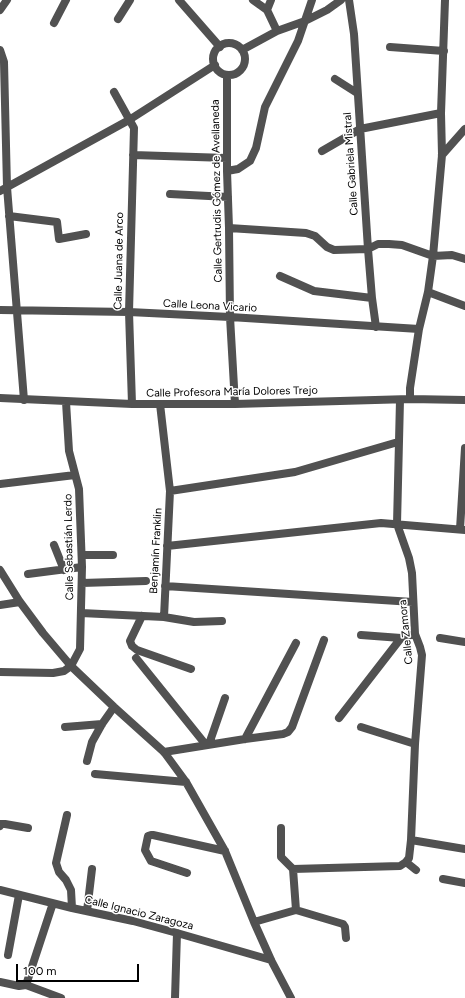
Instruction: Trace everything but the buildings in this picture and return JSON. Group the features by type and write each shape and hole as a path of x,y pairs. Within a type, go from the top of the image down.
{"street":[{"path":"0,10 7,0"},
{"path":"54,23 66,0"},
{"path":"118,19 130,0"},
{"path":"179,0 220,47"},
{"path":"253,0 267,10 277,31"},
{"path":"267,10 271,0"},
{"path":"227,171 238,169 250,161 256,148 266,107 298,41 312,0"},
{"path":"242,50 277,31 305,21 327,10 341,0"},
{"name":"Calle Gabriela Mistral","path":"349,0 354,34 368,249 376,327"},
{"path":"410,399 410,388 419,329 428,292 433,256 442,155 441,113 445,0"},
{"path":"224,44 234,44 242,50 245,60 241,70 237,73 227,74 218,70 214,60 216,50 224,44"},
{"path":"390,47 444,51"},
{"path":"0,50 4,62 4,189 9,216 24,400"},
{"path":"4,189 129,120 215,65"},
{"name":"Calle Gertrudis Gómez de Avellaneda","path":"227,74 230,317 235,404"},
{"path":"335,79 357,93"},
{"name":"Calle Juana de Arco","path":"114,92 134,128 129,312 132,404"},
{"path":"322,151 360,129 441,113"},
{"path":"442,155 465,129"},
{"path":"133,155 227,158"},
{"path":"170,194 228,197"},
{"path":"9,216 57,222 59,239 86,234"},
{"path":"229,228 306,233 315,236 326,247 334,250 368,249 378,244 389,244 402,245 433,256 452,255 465,259"},
{"path":"280,276 314,290 372,298"},
{"path":"428,292 465,306"},
{"name":"Calle Leona Vicario","path":"0,310 129,312 419,329"},
{"name":"Calle Profesora María Dolores Trejo","path":"0,398 132,404 235,404 410,399 465,400"},
{"name":"Calle Zamora","path":"400,400 397,524 409,558 412,573 415,634 422,655 415,744 411,840 409,858 406,862"},
{"name":"Calle Sebastián Lerdo","path":"66,402 69,451 79,489 82,555 80,649 71,666"},
{"name":"Benjamín Franklin","path":"160,404 170,491 164,617"},
{"path":"170,491 295,472 398,442"},
{"path":"167,546 381,524 463,530 465,448"},
{"path":"0,484 75,475"},
{"path":"54,545 64,570"},
{"path":"82,555 113,555"},
{"path":"28,574 82,567"},
{"path":"0,570 20,602 71,666 164,752 186,782 225,852 271,960 291,998"},
{"path":"82,583 146,581"},
{"path":"165,586 413,602"},
{"path":"0,605 20,602"},
{"path":"81,613 164,617 194,622 222,621"},
{"path":"142,616 130,641 132,646 137,650 191,669"},
{"path":"361,635 401,638 415,634"},
{"path":"339,718 401,638"},
{"path":"440,638 465,642"},
{"path":"164,752 288,732 292,727 324,640"},
{"path":"245,739 296,643"},
{"path":"136,658 208,744"},
{"path":"0,672 53,673 64,671 71,666"},
{"path":"208,744 225,698"},
{"path":"87,761 92,742 114,707"},
{"path":"65,727 102,724"},
{"path":"361,727 415,744"},
{"path":"95,774 186,782"},
{"path":"67,815 56,863 59,872 66,880 71,890 72,908"},
{"path":"0,826 1,824 5,824 28,828"},
{"path":"281,828 281,857 293,869 296,910"},
{"path":"187,872 151,860 145,850 148,836 153,835 225,852"},
{"path":"411,840 465,849"},
{"path":"293,869 400,866 406,862 416,870"},
{"path":"87,911 92,869"},
{"path":"444,879 465,883"},
{"name":"Calle Ignacio Zaragoza","path":"0,890 19,896 133,921 271,960"},
{"path":"8,955 19,896"},
{"path":"26,985 53,903"},
{"path":"254,922 296,910 343,924 346,938"},
{"path":"175,998 177,933"},
{"path":"0,982 19,986 26,985 61,998"}]}
